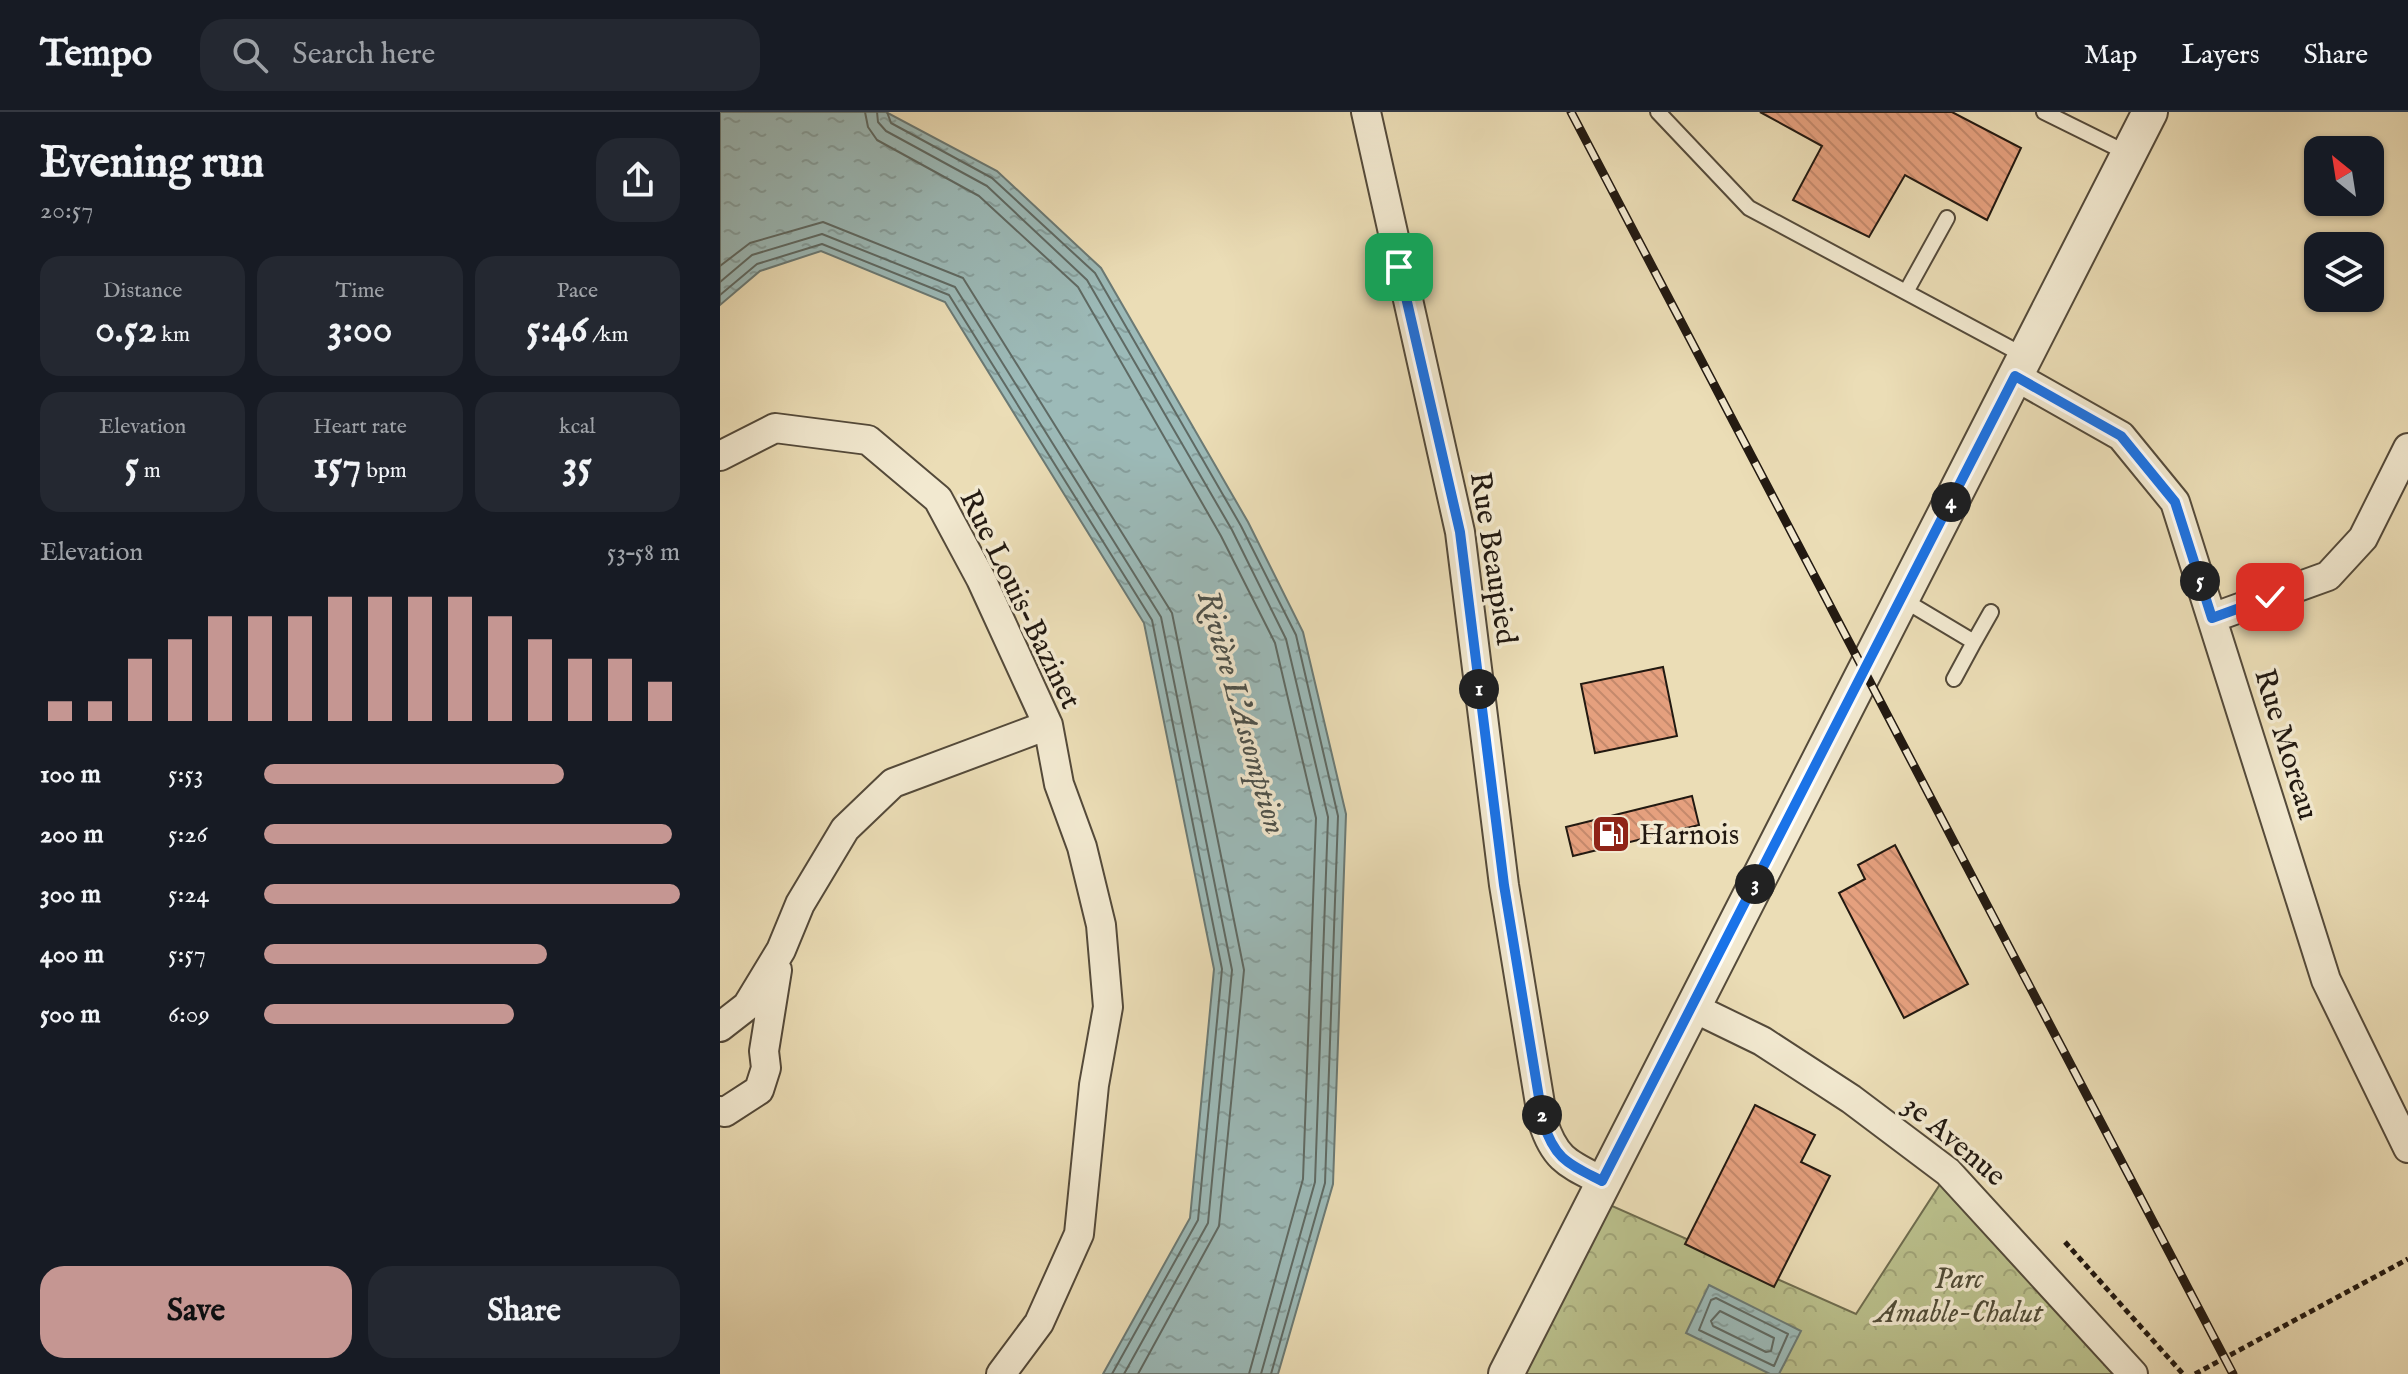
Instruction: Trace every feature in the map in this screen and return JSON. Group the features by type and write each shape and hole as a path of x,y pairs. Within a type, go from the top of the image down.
{"street":[{"name":"Rue Beaupied","path":"1366,112 1460,532 1504,885 1543,1122 1549,1143 1561,1160 1602,1181"},
{"path":"1506,1374 2150,112"},
{"name":"Rue Moreau","path":"2020,366 2121,436 2175,502 2326,980 2408,1148"},
{"name":"Rue Louis-Bazinet","path":"720,456 775,428 868,440 938,499 981,579 1048,725 1059,784 1082,847 1101,925 1108,1007 1094,1085 1079,1234 1039,1323 1001,1374"},
{"path":"2212,618 2328,576 2363,538 2408,448"},
{"path":"720,1027 747,1006 781,950 800,904 845,829 893,783 1048,725"},
{"path":"720,1111 725,1112 759,1090 766,1068 764,1051 768,1015 781,950"},
{"name":"3e Avenue","path":"1692,1007 1762,1041 1851,1099 1948,1172 1980,1203 2133,1374"}],"lane":[{"path":"1658,112 1749,208 1906,292 2020,366"},
{"path":"2044,112 2129,154"},
{"path":"1906,292 1947,218"},
{"path":"1902,599 1974,642"},
{"path":"1954,679 1991,612"}],"path":[{"path":"2065,1242 2183,1374"},
{"path":"2195,1374 2408,1259"}],"green space":[{"name":"Parc Amable-Chalut","path":"1948,1172 2133,1374 1518,1374 1610,1205 1856,1314"}],"water":[{"name":"Rivière L'Assomption","path":"720,112 886,112 997,171 1101,268 1248,522 1303,632 1346,814 1333,1184 1278,1374 1103,1374 1190,1218 1214,969 1144,623 945,302 821,251 760,271 720,305"},
{"path":"1709,1285 1801,1331 1779,1374 1770,1374 1686,1333"}],"building":[{"path":"1760,112 1952,112 2021,148 1987,220 1905,175 1869,237 1793,200 1822,146"},
{"path":"1663,667 1677,736 1595,753 1581,684"},
{"path":"1692,796 1699,825 1573,856 1566,827"},
{"path":"1895,845 1968,984 1904,1018 1839,893 1865,879 1858,865"},
{"path":"1755,1105 1815,1135 1801,1162 1830,1176 1774,1287 1685,1244"}],"railway":[{"path":"1571,112 2233,1374"}],"place":[{"name":"Harnois","path":"1611,834"}],"route":[{"path":"1399,267 1460,532 1504,885 1543,1122 1549,1143 1561,1160 1602,1181 2015,376 2121,436 2175,502 2212,618 2270,597"}]}
